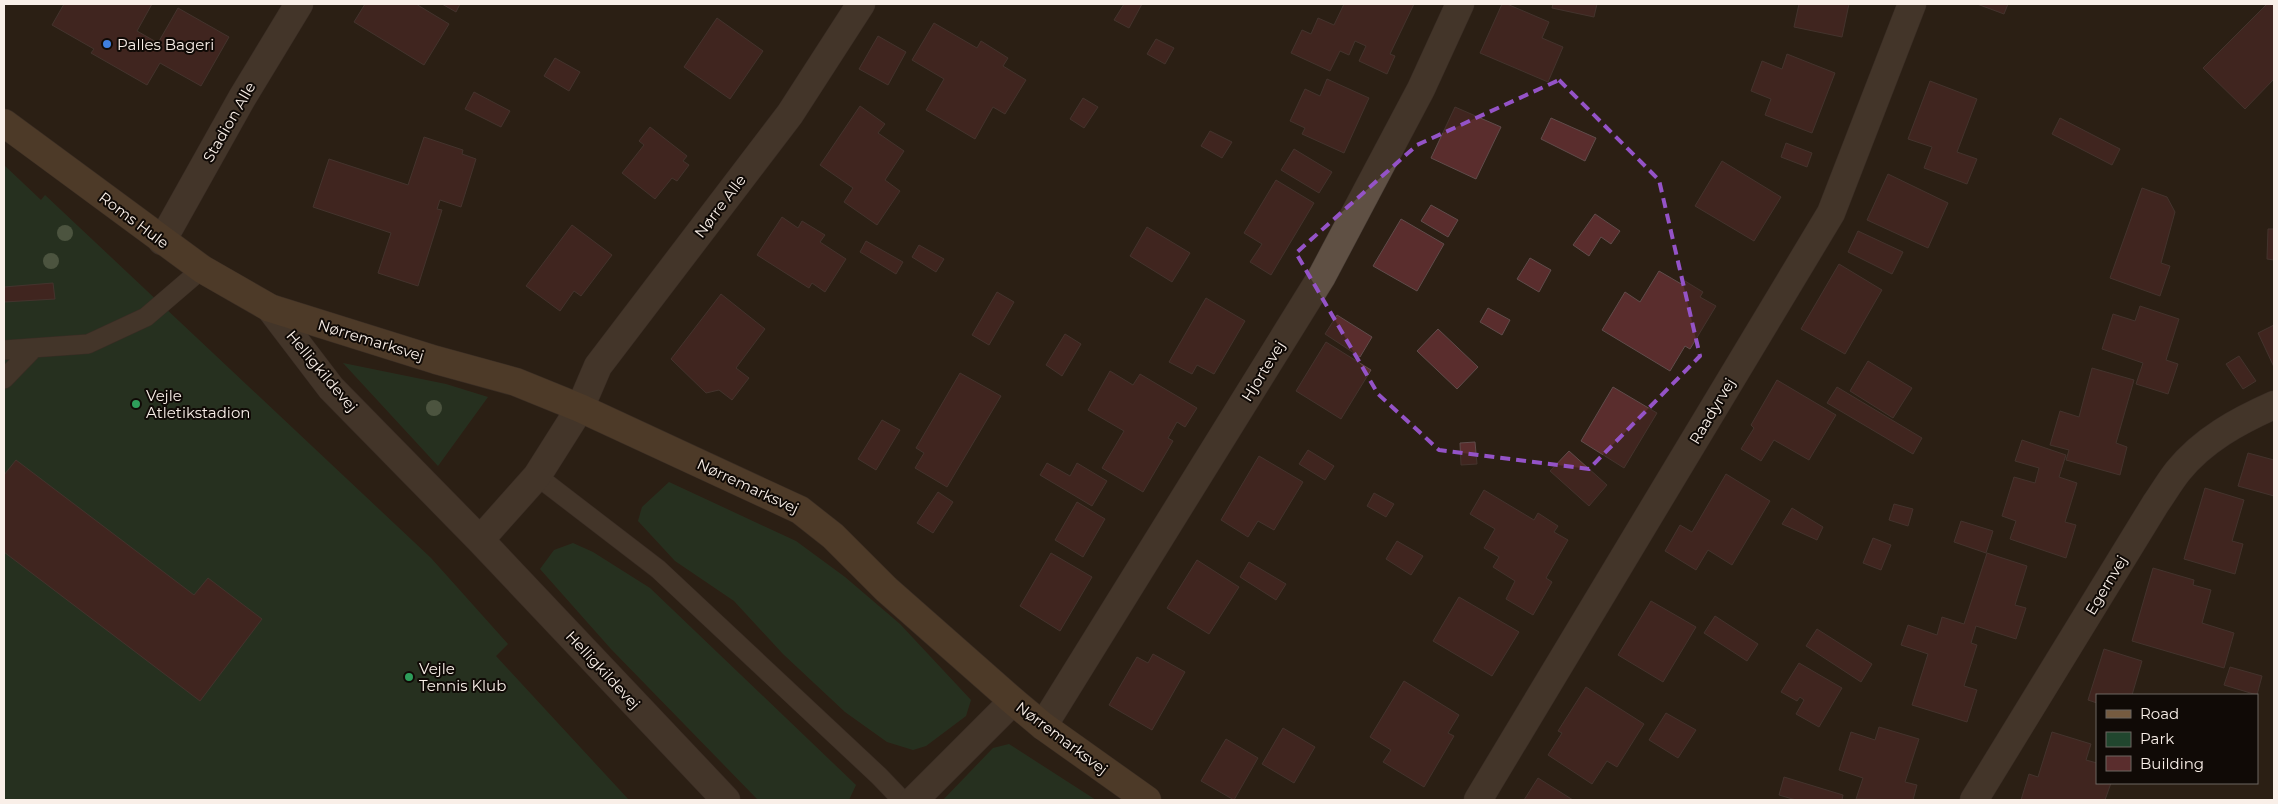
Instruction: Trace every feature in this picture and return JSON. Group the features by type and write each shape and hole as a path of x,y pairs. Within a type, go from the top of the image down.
{"street":[{"name":"Stadion Alle","path":"162,241 242,98 299,4"},
{"name":"Nørre Alle","path":"580,408 598,366 790,114 861,4"},
{"name":"Hjortevej","path":"1044,726 1322,276 1421,89 1460,4"},
{"name":"Raadyrvej","path":"1478,800 1831,213 1912,4"},
{"name":"Roms Hule","path":"4,123 202,269 270,308"},
{"name":"Nørremarksvej","path":"270,308 436,360 516,382 580,408 800,510 833,536 880,584 1013,702 1147,800"},
{"name":"Helligkildevej","path":"270,308 331,388 480,540 726,800"},
{"name":"Egernvej","path":"1974,800 2178,470 2207,442 2240,420 2274,405"},
{"path":"480,540 537,476 580,408"},
{"path":"914,800 1013,702"}],"lane":[{"path":"4,350 88,344 146,317 202,269"},
{"path":"4,380 34,348"},
{"path":"537,476 658,569 879,776 902,800"}],"highlighted area":[{"path":"1559,80 1659,180 1700,356 1589,469 1439,450 1378,394 1296,253 1417,145"}],"green space":[{"name":"Vejle Atletikstadion","path":"4,165 41,200 45,195 431,558 508,644 496,656 629,800 4,800"},
{"path":"343,363 446,384 488,397 438,466"},
{"path":"669,482 796,541 845,577 900,624 971,700 966,716 926,746 913,750 887,742 845,712 783,654 734,601 675,561 638,521 642,507"},
{"path":"573,543 593,552 650,588 856,785 849,800 758,800 611,649 540,569 554,550"},
{"path":"1009,744 1096,800 943,800 993,748"}],"building":[{"path":"64,4 152,4 137,31 158,43 178,8 229,37 201,86 160,63 147,85 91,53 94,49 52,25"},
{"path":"365,4 416,4 449,24 424,65 354,22"},
{"path":"442,4 460,4 456,12"},
{"path":"1124,4 1142,4 1129,28 1114,20"},
{"path":"1344,4 1414,4 1390,54 1395,56 1387,74 1359,61 1366,46 1355,41 1349,55 1340,51 1330,71 1291,53 1302,30 1311,34 1318,18 1334,25"},
{"path":"1502,4 1507,4 1549,22 1542,38 1563,47 1548,82 1480,53"},
{"path":"1553,4 1597,4 1594,17 1552,8"},
{"path":"1799,4 1849,4 1842,37 1794,27"},
{"path":"1977,4 2008,4 2004,14"},
{"path":"2267,4 2274,4 2274,79 2245,109 2203,68"},
{"path":"717,18 763,51 730,99 684,67"},
{"path":"934,23 977,48 981,41 1008,58 1003,66 1026,80 1005,114 993,107 975,139 926,110 944,79 912,60"},
{"path":"878,36 906,52 888,85 859,69"},
{"path":"1156,39 1174,48 1165,64 1147,54"},
{"path":"1787,54 1835,73 1812,133 1765,115 1771,99 1751,91 1762,61 1782,69"},
{"path":"555,58 580,72 569,91 544,76"},
{"path":"1327,79 1369,98 1344,153 1302,134 1305,128 1290,121 1305,89 1320,96"},
{"path":"1930,81 1977,99 1957,152 1977,159 1967,184 1924,168 1932,147 1908,139"},
{"path":"474,92 510,111 501,127 465,109"},
{"path":"1083,98 1098,107 1084,128 1070,119"},
{"path":"860,106 885,124 878,133 904,151 885,180 900,191 877,225 844,202 853,188 820,165"},
{"path":"1455,107 1501,127 1476,179 1431,158"},
{"path":"1551,118 1596,138 1585,161 1541,139"},
{"path":"2060,118 2120,149 2112,165 2052,134"},
{"path":"650,127 687,156 683,161 689,165 677,181 672,178 655,199 622,173 644,145 639,141"},
{"path":"1210,131 1232,142 1222,158 1201,146"},
{"path":"424,137 463,150 462,154 476,159 461,207 440,200 437,209 442,210 418,286 378,273 391,233 313,207 329,159 408,185"},
{"path":"1786,143 1812,153 1807,167 1781,157"},
{"path":"1294,149 1332,172 1319,193 1281,170"},
{"path":"1722,161 1781,197 1754,241 1695,206"},
{"path":"1888,174 1948,203 1928,248 1867,220"},
{"path":"1276,180 1314,203 1271,275 1250,262 1262,244 1244,233"},
{"path":"2142,188 2167,197 2175,212 2161,263 2170,266 2160,296 2110,278"},
{"path":"1431,205 1458,220 1448,237 1421,221"},
{"path":"1595,214 1620,231 1611,244 1601,237 1589,256 1573,245"},
{"path":"782,217 798,228 802,221 825,235 820,242 846,259 825,292 812,283 809,288 757,255"},
{"path":"1401,219 1444,244 1417,291 1373,266"},
{"path":"572,225 612,255 581,296 574,291 560,311 526,286"},
{"path":"1147,227 1190,253 1172,282 1130,256"},
{"path":"2268,229 2274,229 2274,260 2267,259"},
{"path":"1858,231 1903,252 1892,274 1848,252"},
{"path":"866,241 903,262 896,274 860,252"},
{"path":"919,245 944,259 936,272 912,257"},
{"path":"1530,258 1551,270 1539,292 1517,279"},
{"path":"1839,264 1882,290 1845,354 1801,329"},
{"path":"1659,271 1683,285 1685,281 1703,292 1700,297 1716,306 1690,349 1685,346 1670,371 1602,330 1625,292 1640,302"},
{"path":"53,283 55,299 4,302 4,287"},
{"path":"997,292 1014,302 989,345 972,335"},
{"path":"721,294 765,329 736,368 749,378 732,400 719,390 706,393 671,359"},
{"path":"1206,298 1245,321 1214,374 1197,365 1192,374 1169,362"},
{"path":"2140,306 2179,319 2166,360 2178,364 2168,394 2136,384 2143,363 2102,349 2113,314 2135,321"},
{"path":"1488,308 1510,320 1502,335 1480,322"},
{"path":"1337,315 1372,337 1360,357 1325,334"},
{"path":"2274,325 2274,367 2258,333"},
{"path":"1438,329 1478,367 1457,389 1417,351"},
{"path":"1065,334 1081,344 1062,376 1046,365"},
{"path":"1326,342 1371,370 1341,419 1296,391"},
{"path":"2239,356 2256,381 2243,389 2226,364"},
{"path":"1868,361 1912,388 1893,418 1850,391"},
{"path":"2092,368 2134,380 2116,443 2127,447 2120,475 2066,460 2069,450 2050,445 2060,411 2079,417"},
{"path":"1110,371 1133,385 1140,374 1197,408 1185,427 1177,422 1168,438 1173,441 1143,492 1102,468 1124,431 1088,410"},
{"path":"960,373 1001,396 947,487 915,468 924,453 916,448"},
{"path":"1777,380 1836,415 1809,460 1774,440 1761,461 1741,449 1754,428 1751,425"},
{"path":"1613,387 1657,413 1624,468 1581,441"},
{"path":"1837,387 1922,438 1913,454 1827,403"},
{"path":"882,420 900,430 876,470 858,459"},
{"path":"2022,440 2066,455 2059,477 2077,483 2065,522 2076,525 2066,558 2010,539 2016,521 2002,516 2014,477 2035,483 2039,468 2015,461"},
{"path":"1475,442 1477,464 1461,465 1460,443"},
{"path":"1308,450 1334,466 1325,480 1299,464"},
{"path":"1569,451 1607,485 1589,506 1550,471"},
{"path":"2248,453 2274,460 2274,496 2238,486"},
{"path":"1259,456 1303,482 1274,530 1258,521 1248,537 1221,520"},
{"path":"16,460 194,595 208,578 262,619 200,701 4,552 4,475"},
{"path":"1047,463 1070,476 1077,463 1107,481 1092,506 1040,475"},
{"path":"1726,474 1770,501 1732,565 1708,550 1696,570 1665,551 1680,525 1692,532"},
{"path":"2205,488 2244,500 2232,541 2243,544 2235,574 2184,559"},
{"path":"1484,490 1534,520 1538,513 1558,526 1554,532 1568,540 1546,578 1552,582 1533,615 1506,599 1515,581 1493,567 1499,557 1484,548 1495,529 1470,514"},
{"path":"938,492 953,502 933,533 917,523"},
{"path":"1374,493 1394,504 1386,517 1367,506"},
{"path":"1077,502 1105,519 1083,557 1055,540"},
{"path":"1894,504 1913,509 1908,526 1889,520"},
{"path":"1792,508 1823,527 1817,540 1782,524"},
{"path":"1961,521 1993,531 1986,553 1954,542"},
{"path":"1873,538 1891,545 1881,570 1863,563"},
{"path":"1397,541 1423,556 1411,575 1386,559"},
{"path":"1051,553 1092,577 1060,631 1020,606"},
{"path":"1987,553 2027,566 2015,605 2026,608 2016,639 1976,626 1971,643 1977,645 1964,686 1977,690 1967,722 1912,705 1928,654 1901,645 1908,625 1937,635 1942,617 1964,624"},
{"path":"1197,560 1239,587 1209,634 1167,608"},
{"path":"1249,562 1286,584 1276,600 1240,577"},
{"path":"2153,568 2194,580 2193,585 2211,590 2202,623 2234,633 2224,668 2132,641"},
{"path":"1459,597 1519,632 1492,676 1433,641"},
{"path":"1651,601 1696,627 1663,682 1618,655"},
{"path":"1715,616 1758,644 1747,661 1704,633"},
{"path":"1817,629 1872,664 1861,682 1806,646"},
{"path":"2104,649 2142,661 2132,694 2096,694 2096,703 2088,700"},
{"path":"1153,654 1185,672 1152,730 1109,705 1137,657 1148,663"},
{"path":"1799,663 1842,688 1819,727 1796,714 1804,700 1800,697 1797,701 1781,692"},
{"path":"2230,667 2262,676 2257,694 2224,685"},
{"path":"1404,681 1459,715 1448,733 1454,736 1424,787 1383,762 1391,750 1370,737"},
{"path":"1586,687 1644,724 1617,767 1607,761 1592,784 1548,755 1562,733 1558,731"},
{"path":"1666,713 1696,730 1678,758 1649,740"},
{"path":"1879,727 1919,739 1905,782 1917,785 1913,800 1856,799 1863,778 1839,770 1851,732 1875,740"},
{"path":"1283,728 1315,747 1294,783 1262,764"},
{"path":"2052,732 2091,744 2086,760 2096,763 2096,784 2111,784 2105,800 2021,800 2029,774 2038,777"},
{"path":"1226,739 1258,758 1234,800 1201,781"},
{"path":"1784,777 1843,795 1842,800 1796,800 1779,795"},
{"path":"1538,778 1573,800 1524,800"}],"place":[{"name":"Palles Bageri","path":"107,44"},
{"name":"Vejle Atletikstadion","path":"136,404"},
{"name":"Vejle Tennis Klub","path":"409,677"}]}
